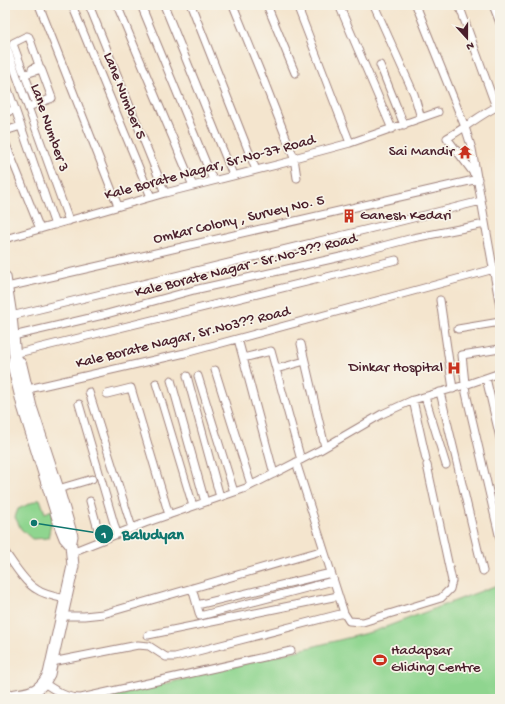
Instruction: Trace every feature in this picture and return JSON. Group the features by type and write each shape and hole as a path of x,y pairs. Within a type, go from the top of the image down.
{"street":[{"path":"39,5 118,206"},
{"name":"Lane Number 5","path":"72,5 152,197"},
{"path":"89,5 165,193"},
{"path":"116,5 193,186"},
{"path":"141,5 213,180"},
{"path":"164,5 233,175"},
{"path":"190,5 256,170"},
{"path":"233,5 294,158 297,178"},
{"path":"267,5 295,73"},
{"path":"297,5 350,143"},
{"path":"339,5 392,129"},
{"path":"374,5 414,94 422,118"},
{"path":"416,5 465,127 472,149 500,307"},
{"path":"459,5 498,106 485,112 447,138 478,179"},
{"path":"493,5 500,23"},
{"path":"27,36 29,37 39,65 20,72 13,43 27,36"},
{"name":"Lane Number 3","path":"5,43 20,72 69,221"},
{"path":"380,65 404,125"},
{"path":"41,69 52,98 32,106 25,76 26,74 41,69"},
{"path":"5,81 55,225"},
{"path":"5,113 15,109"},
{"name":"Kale Borate Nagar, Sr.No-37 Road","path":"5,240 165,193 292,161 294,158 350,143 438,112"},
{"path":"5,132 21,126"},
{"path":"5,142 40,229"},
{"name":"Omkar Colony , Survey No. 5","path":"6,282 478,179"},
{"path":"11,316 385,226 481,201"},
{"name":"Kale Borate Nagar - Sr.No-3?? Road","path":"13,336 96,317 194,290 345,256 413,238 485,224"},
{"path":"15,356 396,260"},
{"name":"Kale Borate Nagar, Sr.No3?? Road","path":"23,391 185,353 494,269"},
{"path":"6,282 15,356 20,365 23,391 44,458 64,538 72,549"},
{"path":"440,300 453,389"},
{"path":"458,329 500,322"},
{"path":"238,339 274,474"},
{"path":"301,344 325,447"},
{"path":"500,349 462,355 465,385 500,539"},
{"path":"243,358 271,351 299,461 324,550 338,596 344,613 349,621 363,622 441,598 450,589 452,581 413,400"},
{"path":"276,369 305,361"},
{"path":"215,370 251,485"},
{"path":"72,549 234,492 274,474 382,414 413,400 453,389 500,373"},
{"path":"187,376 220,497"},
{"path":"198,376 234,492"},
{"path":"486,378 500,438"},
{"path":"171,380 205,502"},
{"path":"156,383 193,506"},
{"path":"107,394 131,388 169,515"},
{"path":"89,392 132,528"},
{"path":"440,392 483,570"},
{"path":"425,396 446,465"},
{"path":"79,404 117,534"},
{"path":"5,697 25,696 44,683 49,674 73,566 72,536 58,489 44,458"},
{"path":"58,489 92,479"},
{"path":"90,501 101,540"},
{"path":"62,616 103,614 324,550"},
{"path":"5,552 35,589 66,600"},
{"path":"197,605 331,573"},
{"path":"192,588 200,616 334,581"},
{"path":"148,635 338,596"},
{"path":"52,662 138,645 149,646 166,657 174,658 344,613"},
{"path":"44,683 64,695 72,698 81,698 291,650"}],"green space":[{"path":"40,499 45,513 52,510 53,514 48,538 32,539 21,529 15,517 18,509"},
{"name":"Hadapsar Gliding Centre","path":"500,584 500,699 93,699 144,689 375,631"}],"place":[{"name":"Sai Mandir","path":"465,152"},
{"name":"Ganesh Kedari","path":"349,216"},
{"name":"Dinkar Hospital","path":"454,368"},
{"name":"Baludyan","path":"34,523"},
{"name":"Hadapsar Gliding Centre","path":"380,660"}]}
